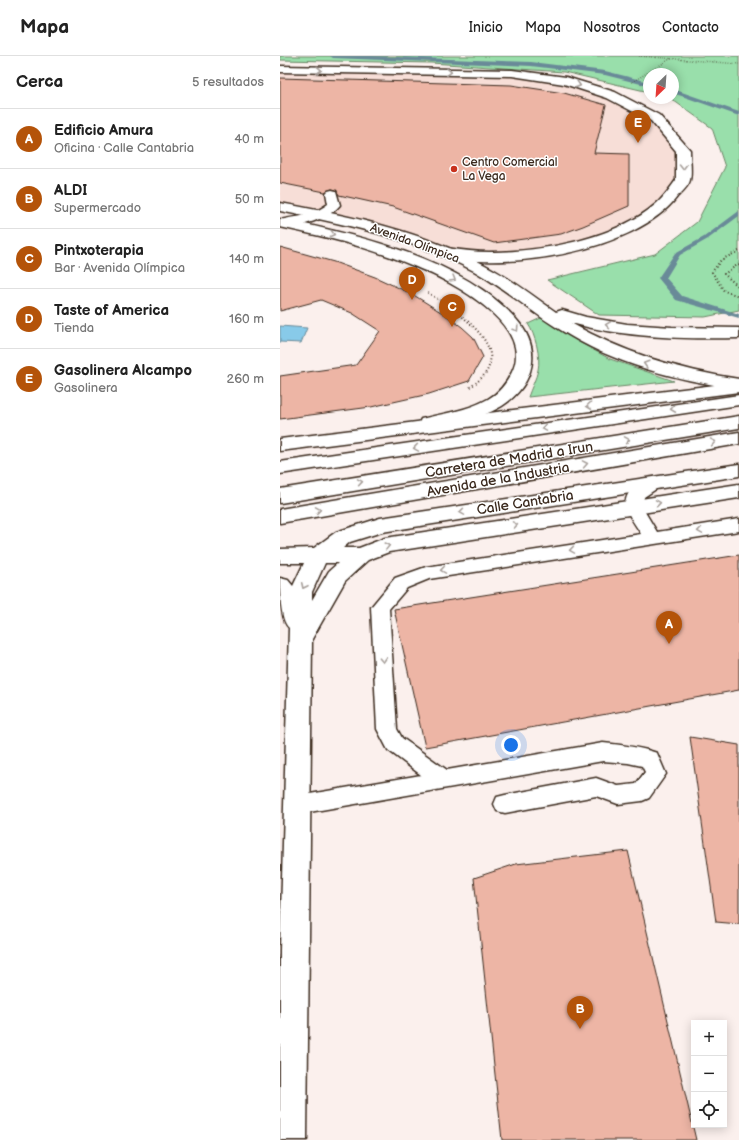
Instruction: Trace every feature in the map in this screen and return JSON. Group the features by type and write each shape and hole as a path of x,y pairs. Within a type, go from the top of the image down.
{"main road":[{"path":"280,69 512,73 566,81 611,95 655,118 683,150 683,181 657,210 623,230 566,250 522,256 487,258 446,253"},
{"name":"Avenida Olímpica","path":"280,207 350,220 446,253 480,269 538,306"},
{"name":"Avenida Olímpica","path":"282,223 333,235 378,248 442,273 473,290 489,302 511,322 520,335 524,353 523,367 517,383 509,391 484,409 456,417 394,430"},
{"path":"538,306 563,316 591,323 689,334 739,333"},
{"path":"538,306 564,325 598,345 634,360 696,377 739,384"},
{"path":"280,446 394,430 739,387"},
{"name":"Carretera de Madrid a Irun","path":"280,468 739,400"},
{"name":"Carretera de Madrid a Irun","path":"280,496 739,422"},
{"name":"Avenida de la Industria","path":"280,516 739,438"},
{"name":"Calle Cantabria","path":"291,1140 301,592 318,556 343,537 380,525 739,470"},
{"name":"Calle Cantabria","path":"280,556 361,555 386,545 739,490"},
{"path":"300,638 337,576 361,555"},
{"path":"280,586 284,589 300,638"}],"lane":[{"path":"282,223 304,222 321,215 334,205 332,193"},
{"path":"652,538 634,507 636,494 653,483"},
{"path":"444,780 395,744 387,729 380,607 401,583 426,573 739,525"},
{"path":"298,804 603,752 628,754 650,759 656,774 642,792 618,795 596,787 505,804"}],"path":[{"path":"639,56 739,64"},
{"path":"627,86 672,58"},
{"path":"739,251 720,260 712,272 724,291 739,296"},
{"path":"739,264 724,274 739,287"},
{"path":"425,292 453,308 479,331 487,343 491,357 487,370 476,383 464,390"}],"shaded area":[{"name":"Centro Comercial La Vega","path":"280,69 512,73 566,81 611,95 655,118 683,150 683,181 657,210 623,230 566,250 487,258 280,207"}],"green space":[{"path":"280,56 739,56 739,310 705,317 599,315 547,280 655,254 697,222 725,167 712,128 678,104 679,68 643,68 643,91 564,72 431,63 280,60"},
{"path":"541,318 579,342 610,359 674,381 528,397 536,377 539,359 537,346 531,328 528,324"}],"water":[{"path":"280,326 307,328 301,343 280,342"}],"building":[{"name":"Centro Comercial La Vega","path":"280,78 511,85 564,93 606,105 594,153 629,154 629,206 561,234 494,243 393,207 339,195 336,190 332,189 325,192 280,183"},
{"path":"280,247 334,262 375,277 412,294 444,314 473,337 483,357 469,381 429,394 371,407 280,419 280,376 356,365 380,331 352,313 321,300 280,311"},
{"path":"739,555 739,690 425,747 394,609"},
{"path":"690,737 739,745 739,924 716,922"},
{"path":"628,851 691,1119 691,1128 693,1128 696,1140 502,1140 474,878 516,864"}],"waterway":[{"path":"333,56 531,64 605,73 643,82"},
{"path":"679,93 739,114"},
{"path":"739,213 706,238 677,254 662,278 679,298 739,316"}],"place":[{"name":"Gasolinera Alcampo","path":"638,143"},
{"name":"Centro Comercial La Vega","path":"454,169"},
{"name":"Taste of America","path":"412,300"},
{"name":"Pintxoterapia","path":"452,327"},
{"name":"Edificio Amura","path":"669,644"},
{"name":"ALDI","path":"580,1029"}]}
